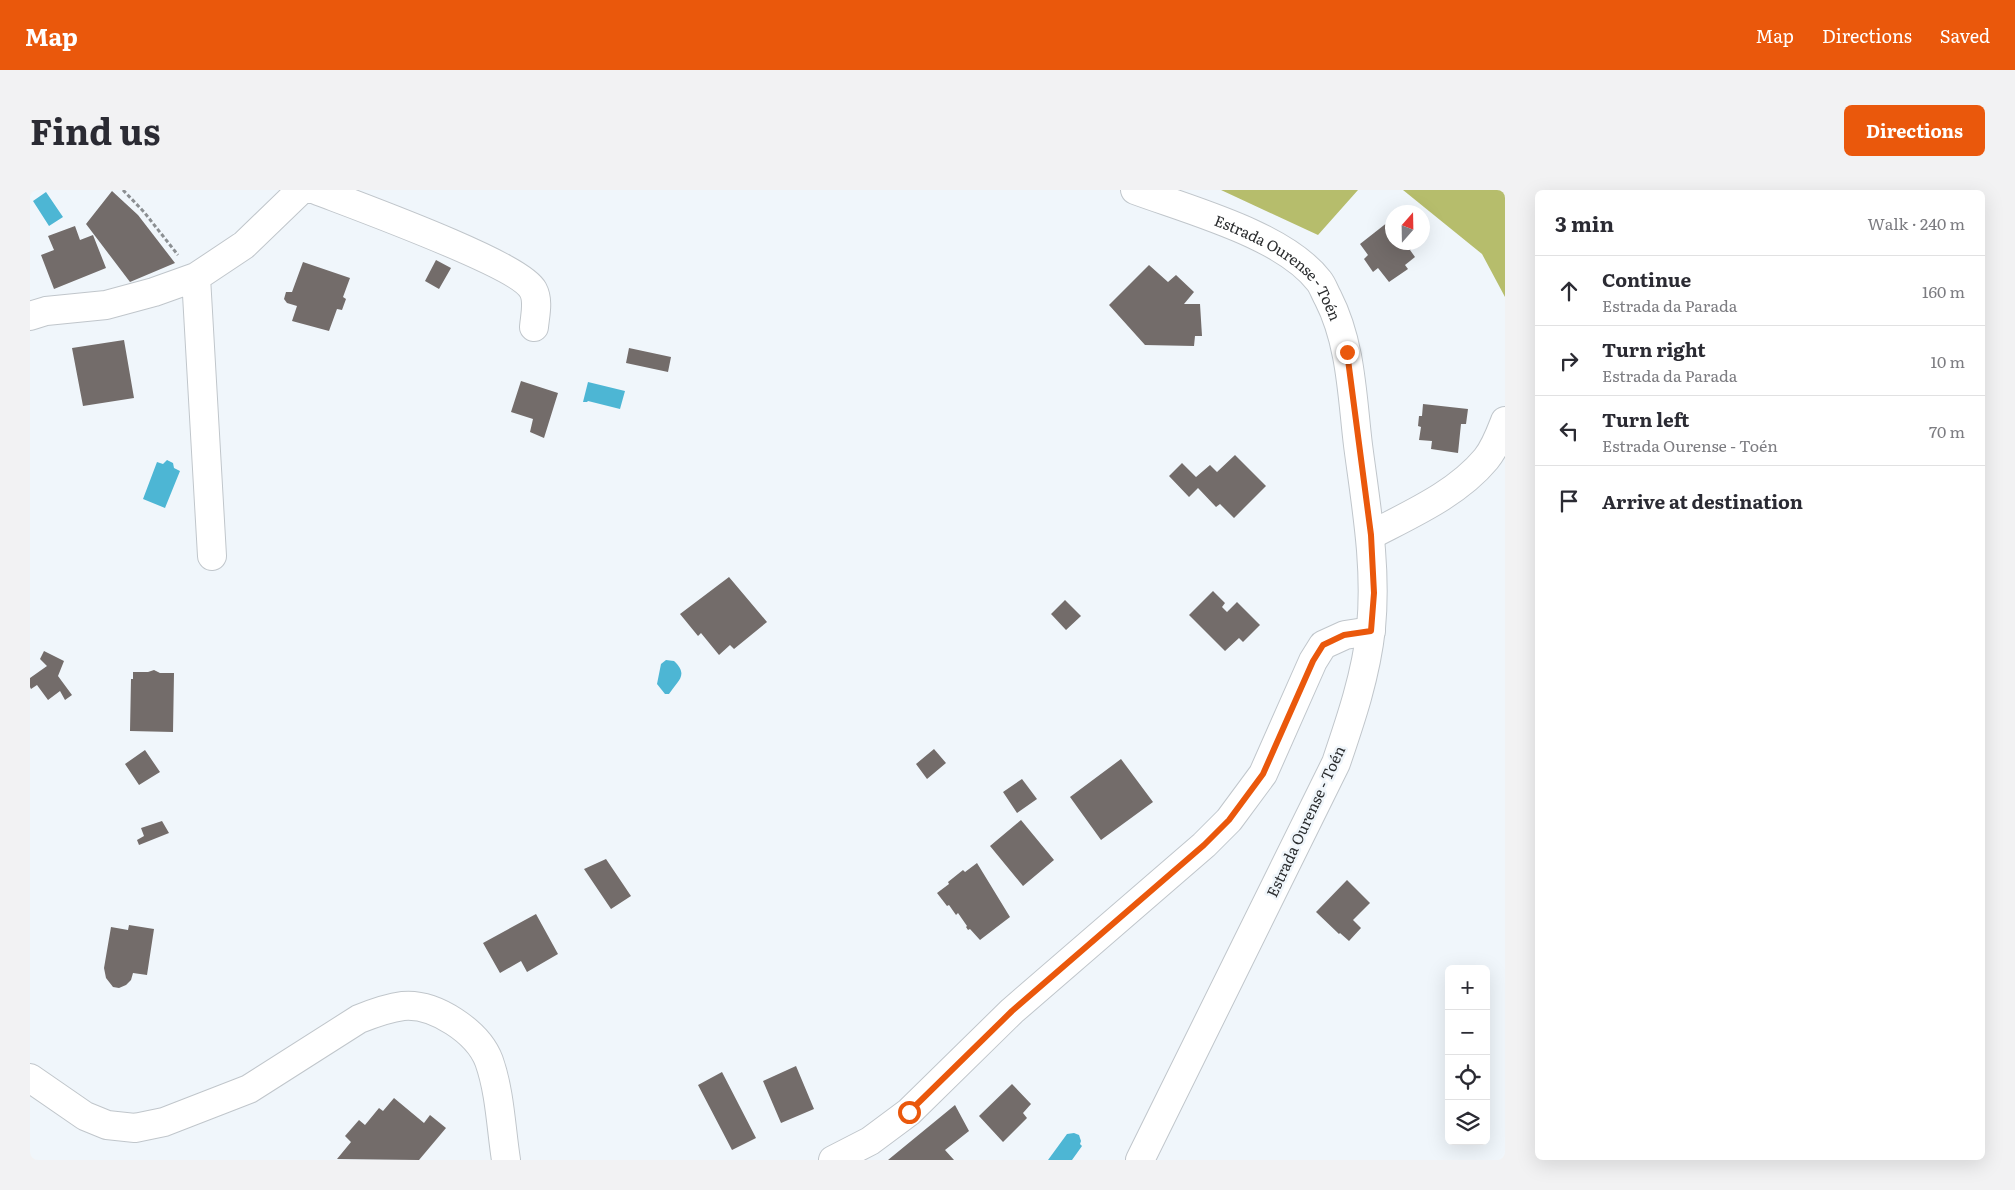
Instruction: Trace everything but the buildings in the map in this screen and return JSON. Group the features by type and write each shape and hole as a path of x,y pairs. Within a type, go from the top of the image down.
{"street":[{"path":"35,312 106,305 154,292 196,277 244,245 300,190"},
{"path":"316,190 450,243 518,276 533,289 536,297 534,327"},
{"name":"Estrada Ourense - Toén","path":"1135,190 1229,225 1278,247 1301,264 1319,282 1337,315 1347,352 1371,535 1374,593 1371,631 1357,702 1336,763 1140,1160"},
{"path":"196,277 212,556"},
{"path":"1371,535 1422,508 1457,486 1486,459 1505,421"},
{"path":"833,1160 870,1141 909,1112 1012,1011 1204,845 1229,820 1263,774 1313,661 1323,645 1344,635 1371,631"},
{"path":"30,1078 85,1116 107,1125 135,1128 164,1122 249,1089 359,1019 378,1011 405,1006 431,1010 454,1021 475,1039 488,1060 494,1084 506,1160"}],"path":[{"path":"123,190 144,212 196,277"}],"green space":[{"path":"1221,190 1358,190 1318,235"},
{"path":"1403,190 1505,190 1505,297 1482,254 1430,212 1430,205 1422,205"}],"water":[{"path":"46,192 63,217 49,226 33,201"},
{"path":"588,382 625,391 620,409 588,401 583,402"},
{"path":"167,460 173,463 174,468 180,471 165,508 143,499 157,462 163,464"},
{"path":"666,660 674,661 681,670 680,678 669,694 665,694 657,684 661,664"},
{"path":"1074,1133 1079,1135 1082,1146 1072,1160 1048,1160 1067,1134"}],"route":[{"path":"909,1112 1012,1011 1204,845 1229,820 1263,774 1313,661 1323,645 1344,635 1371,631 1374,593 1371,535 1347,352"}]}
